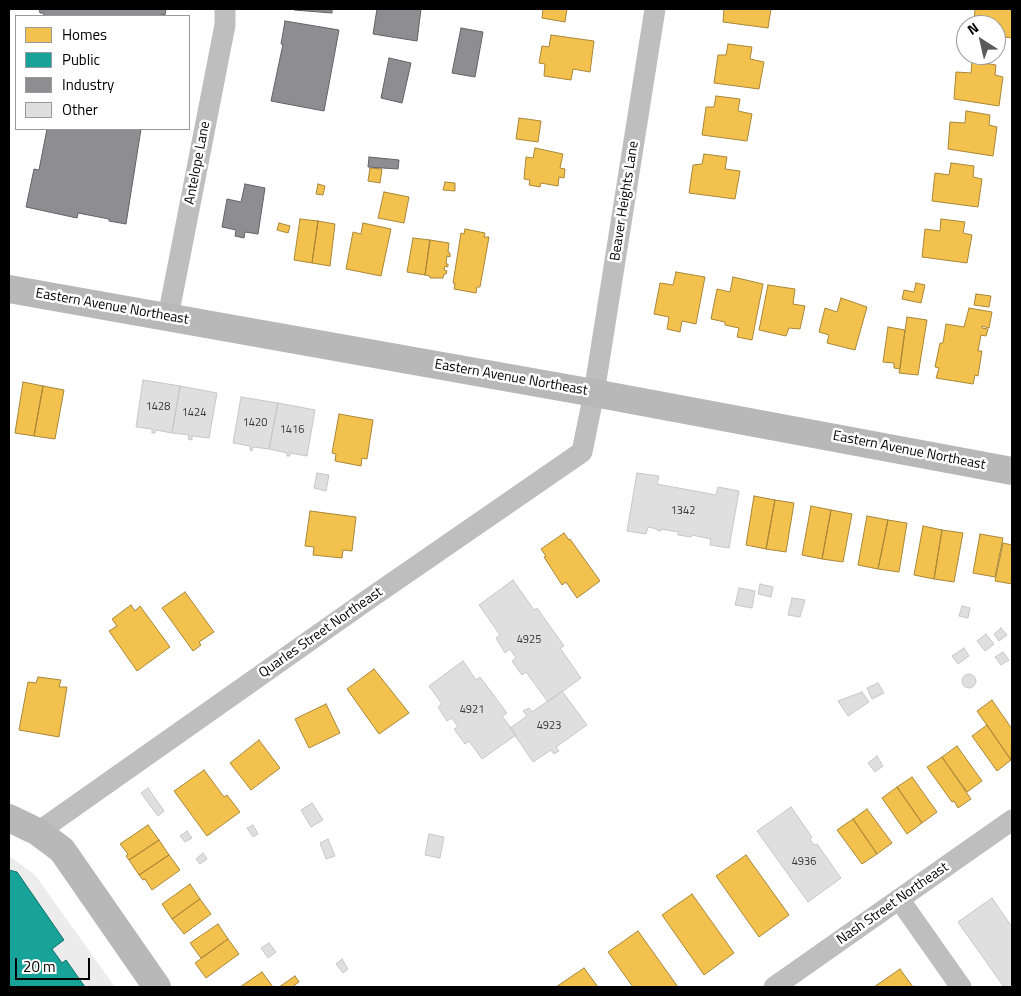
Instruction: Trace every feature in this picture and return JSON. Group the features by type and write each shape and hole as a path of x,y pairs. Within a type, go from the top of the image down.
{"main road":[{"name":"Eastern Avenue Northeast","path":"9,289 594,393 1012,471"},
{"path":"9,818 38,832 62,850 157,987"}],"street":[{"name":"Antelope Lane","path":"168,317 225,25 225,9"},
{"name":"Beaver Heights Lane","path":"594,393 655,9"},
{"name":"Quarles Street Northeast","path":"38,832 366,601 582,452 594,393"},
{"name":"Nash Street Northeast","path":"774,987 1012,820"},
{"path":"899,900 961,987"}],"shaded area":[{"path":"9,856 35,875 115,987 9,987"}],"building: Homes":[{"path":"543,9 567,9 565,22 542,18"},
{"path":"724,9 771,9 768,28 723,22"},
{"path":"975,9 1012,9 1012,38 1006,37 1006,15 975,15"},
{"path":"551,35 594,41 590,72 573,69 571,80 544,76 545,64 539,63 542,46 549,47"},
{"path":"728,44 752,47 750,59 764,62 759,89 714,83 718,55 726,55"},
{"path":"972,65 996,65 995,75 1003,77 999,106 954,99 956,72 971,73"},
{"path":"716,96 740,99 738,111 752,114 747,141 702,135 706,107 714,107"},
{"path":"966,111 990,115 989,125 997,127 993,156 948,149 950,122 965,123"},
{"path":"519,118 541,121 538,142 516,139"},
{"path":"535,148 563,154 560,168 565,169 564,178 559,177 558,186 541,183 540,187 529,185 530,180 524,179 526,157 533,158"},
{"path":"704,154 727,157 725,169 740,171 735,199 689,193 693,165 702,164"},
{"path":"951,163 974,166 973,177 982,179 978,207 932,201 935,173 949,175"},
{"path":"370,168 382,169 380,183 368,181"},
{"path":"445,182 455,183 455,191 443,190"},
{"path":"318,184 325,186 323,195 316,194"},
{"path":"384,192 409,197 404,223 378,218"},
{"path":"300,219 318,221 312,263 294,260"},
{"path":"941,219 965,222 963,233 972,235 967,263 922,257 925,229 940,231"},
{"path":"318,221 335,224 330,266 312,263"},
{"path":"279,223 290,226 288,233 277,230"},
{"path":"363,223 391,229 381,276 346,269 353,232 361,234"},
{"path":"465,229 485,233 484,237 489,237 480,287 477,287 476,293 454,289 455,283 453,283 461,233 464,234"},
{"path":"413,238 430,240 425,275 407,272"},
{"path":"430,240 449,243 448,252 450,257 447,256 446,264 448,264 448,267 445,266 444,270 447,271 443,278 430,278 430,276 425,275"},
{"path":"676,272 705,277 696,324 682,321 680,332 667,329 669,317 654,314 660,283 673,285"},
{"path":"733,277 763,284 752,340 737,337 739,328 711,319 717,289 730,292"},
{"path":"916,283 925,285 921,303 902,299 904,290 914,292"},
{"path":"768,285 795,289 793,304 805,306 800,329 789,328 786,336 759,330"},
{"path":"976,294 991,296 989,307 974,305"},
{"path":"841,298 867,307 855,350 827,343 829,335 819,332 825,308 837,312"},
{"path":"969,308 992,312 989,328 982,326 982,328 988,329 986,336 981,335 978,351 982,351 978,376 975,375 973,384 936,378 939,368 935,367 940,343 943,343 946,324 964,327"},
{"path":"907,317 927,320 918,375 899,373"},
{"path":"888,327 905,330 900,369 894,368 894,363 883,362"},
{"path":"23,382 43,386 34,436 15,433"},
{"path":"43,386 64,390 55,439 34,436"},
{"path":"339,414 373,420 367,459 362,458 361,466 335,461 336,454 332,453"},
{"path":"754,496 775,500 766,549 746,545"},
{"path":"775,500 794,503 786,552 766,549"},
{"path":"811,506 831,510 822,559 802,555"},
{"path":"831,510 852,514 843,562 822,559"},
{"path":"310,511 356,517 352,551 343,550 342,558 313,555 314,547 305,546"},
{"path":"867,516 888,520 878,569 858,565"},
{"path":"888,520 907,523 899,572 878,569"},
{"path":"923,526 942,530 934,579 914,575"},
{"path":"942,530 963,533 954,582 934,579"},
{"path":"564,533 600,581 577,598 566,582 562,585 541,549"},
{"path":"980,534 1003,538 995,577 973,573"},
{"path":"1003,543 1012,545 1012,584 995,581"},
{"path":"185,592 214,632 199,642 201,645 193,651 162,608"},
{"path":"131,605 135,611 140,606 170,647 137,671 109,631 117,626 112,619"},
{"path":"374,669 409,713 379,734 347,689"},
{"path":"38,677 61,680 59,687 67,687 59,737 19,730 28,682 36,683"},
{"path":"992,700 1012,729 1011,760 977,711"},
{"path":"326,704 340,733 309,748 295,719"},
{"path":"987,725 1011,760 997,771 972,736"},
{"path":"259,740 280,768 251,790 230,763"},
{"path":"957,746 982,781 967,792 942,757"},
{"path":"942,757 971,799 958,808 927,767"},
{"path":"204,770 224,797 227,795 240,812 207,836 174,791"},
{"path":"912,777 937,812 922,823 897,787"},
{"path":"897,787 922,823 907,834 882,798"},
{"path":"867,809 892,843 877,854 853,819"},
{"path":"853,819 877,854 862,864 837,830"},
{"path":"148,825 159,840 129,860 126,856 128,854 120,844"},
{"path":"159,840 169,855 139,875 129,860"},
{"path":"169,855 180,870 152,890 145,879 143,880 139,875"},
{"path":"746,855 789,915 759,937 716,876"},
{"path":"190,884 200,899 172,919 162,904"},
{"path":"692,894 734,953 704,975 662,915"},
{"path":"200,899 211,914 184,934 172,919"},
{"path":"218,924 228,939 201,958 190,943"},
{"path":"638,931 678,987 633,987 608,952"},
{"path":"228,939 239,954 206,978 195,963"},
{"path":"584,968 598,987 556,987"},
{"path":"900,969 913,987 874,987"},
{"path":"262,972 273,987 240,987"},
{"path":"295,976 299,982 292,987 279,987"}],"building: Public":[{"path":"9,870 17,872 64,940 52,949 62,963 66,960 85,987 9,987"}],"building: Industry":[{"path":"39,9 166,9 165,15 44,15 40,13"},
{"path":"332,9 332,13 294,10"},
{"path":"377,9 421,9 417,41 373,34"},
{"path":"285,21 339,30 324,111 271,101 283,44 281,44"},
{"path":"461,28 483,32 475,77 452,73"},
{"path":"389,58 411,63 402,103 381,98"},
{"path":"47,130 141,130 126,224 78,213 77,218 26,207 34,169 39,170"},
{"path":"369,157 399,160 398,169 368,167"},
{"path":"245,184 265,188 258,234 245,232 244,238 235,236 236,230 222,227 227,199 241,202"}],"building: Other":[{"path":"143,380 180,386 172,433 156,430 155,433 152,433 152,429 136,427"},
{"path":"180,386 217,393 209,438 192,436 192,440 188,439 189,435 172,433"},
{"path":"241,397 278,403 269,449 253,447 252,451 250,446 233,443"},
{"path":"278,403 315,410 307,456 290,453 290,456 287,456 287,453 269,449"},
{"path":"317,473 329,475 326,491 314,488"},
{"path":"637,473 659,476 657,484 716,495 718,487 739,491 729,548 710,545 711,539 692,535 691,537 678,535 678,532 661,529 661,531 648,527 646,534 627,531"},
{"path":"513,580 534,610 537,608 564,646 560,648 581,678 548,702 526,672 522,675 512,661 516,658 510,649 505,653 496,638 500,635 479,605"},
{"path":"760,584 773,587 771,597 758,594"},
{"path":"739,588 755,591 752,608 735,605"},
{"path":"792,598 805,600 800,617 788,615"},
{"path":"962,606 970,608 968,618 959,616"},
{"path":"1001,628 1007,635 999,641 994,634"},
{"path":"986,634 994,644 985,651 977,641"},
{"path":"964,648 969,656 958,664 952,656"},
{"path":"1003,652 1009,660 1001,665 995,657"},
{"path":"463,661 476,680 480,677 507,713 502,716 516,735 482,759 469,741 465,744 454,729 458,727 452,718 447,721 438,707 442,704 429,686"},
{"path":"966,674 972,674 976,681 972,688 966,688 962,684 962,678"},
{"path":"878,683 884,693 872,699 867,688"},
{"path":"562,691 587,725 556,747 559,751 554,754 551,750 533,762 510,728 527,716 523,711 529,708 532,712"},
{"path":"862,692 869,702 848,716 838,701"},
{"path":"877,756 883,766 875,772 868,763"},
{"path":"148,788 164,811 158,816 141,793"},
{"path":"312,803 323,820 311,827 301,810"},
{"path":"791,807 812,837 810,839 814,845 817,844 841,878 808,902 757,831"},
{"path":"253,825 258,834 253,837 247,828"},
{"path":"187,831 192,838 185,842 180,836"},
{"path":"429,834 444,837 440,858 425,855"},
{"path":"328,839 335,856 326,859 320,843"},
{"path":"203,853 207,859 200,864 196,859"},
{"path":"992,898 1012,927 1012,987 1004,987 958,922"},
{"path":"269,943 276,952 268,958 261,948"},
{"path":"342,959 348,969 343,973 336,964"}]}
